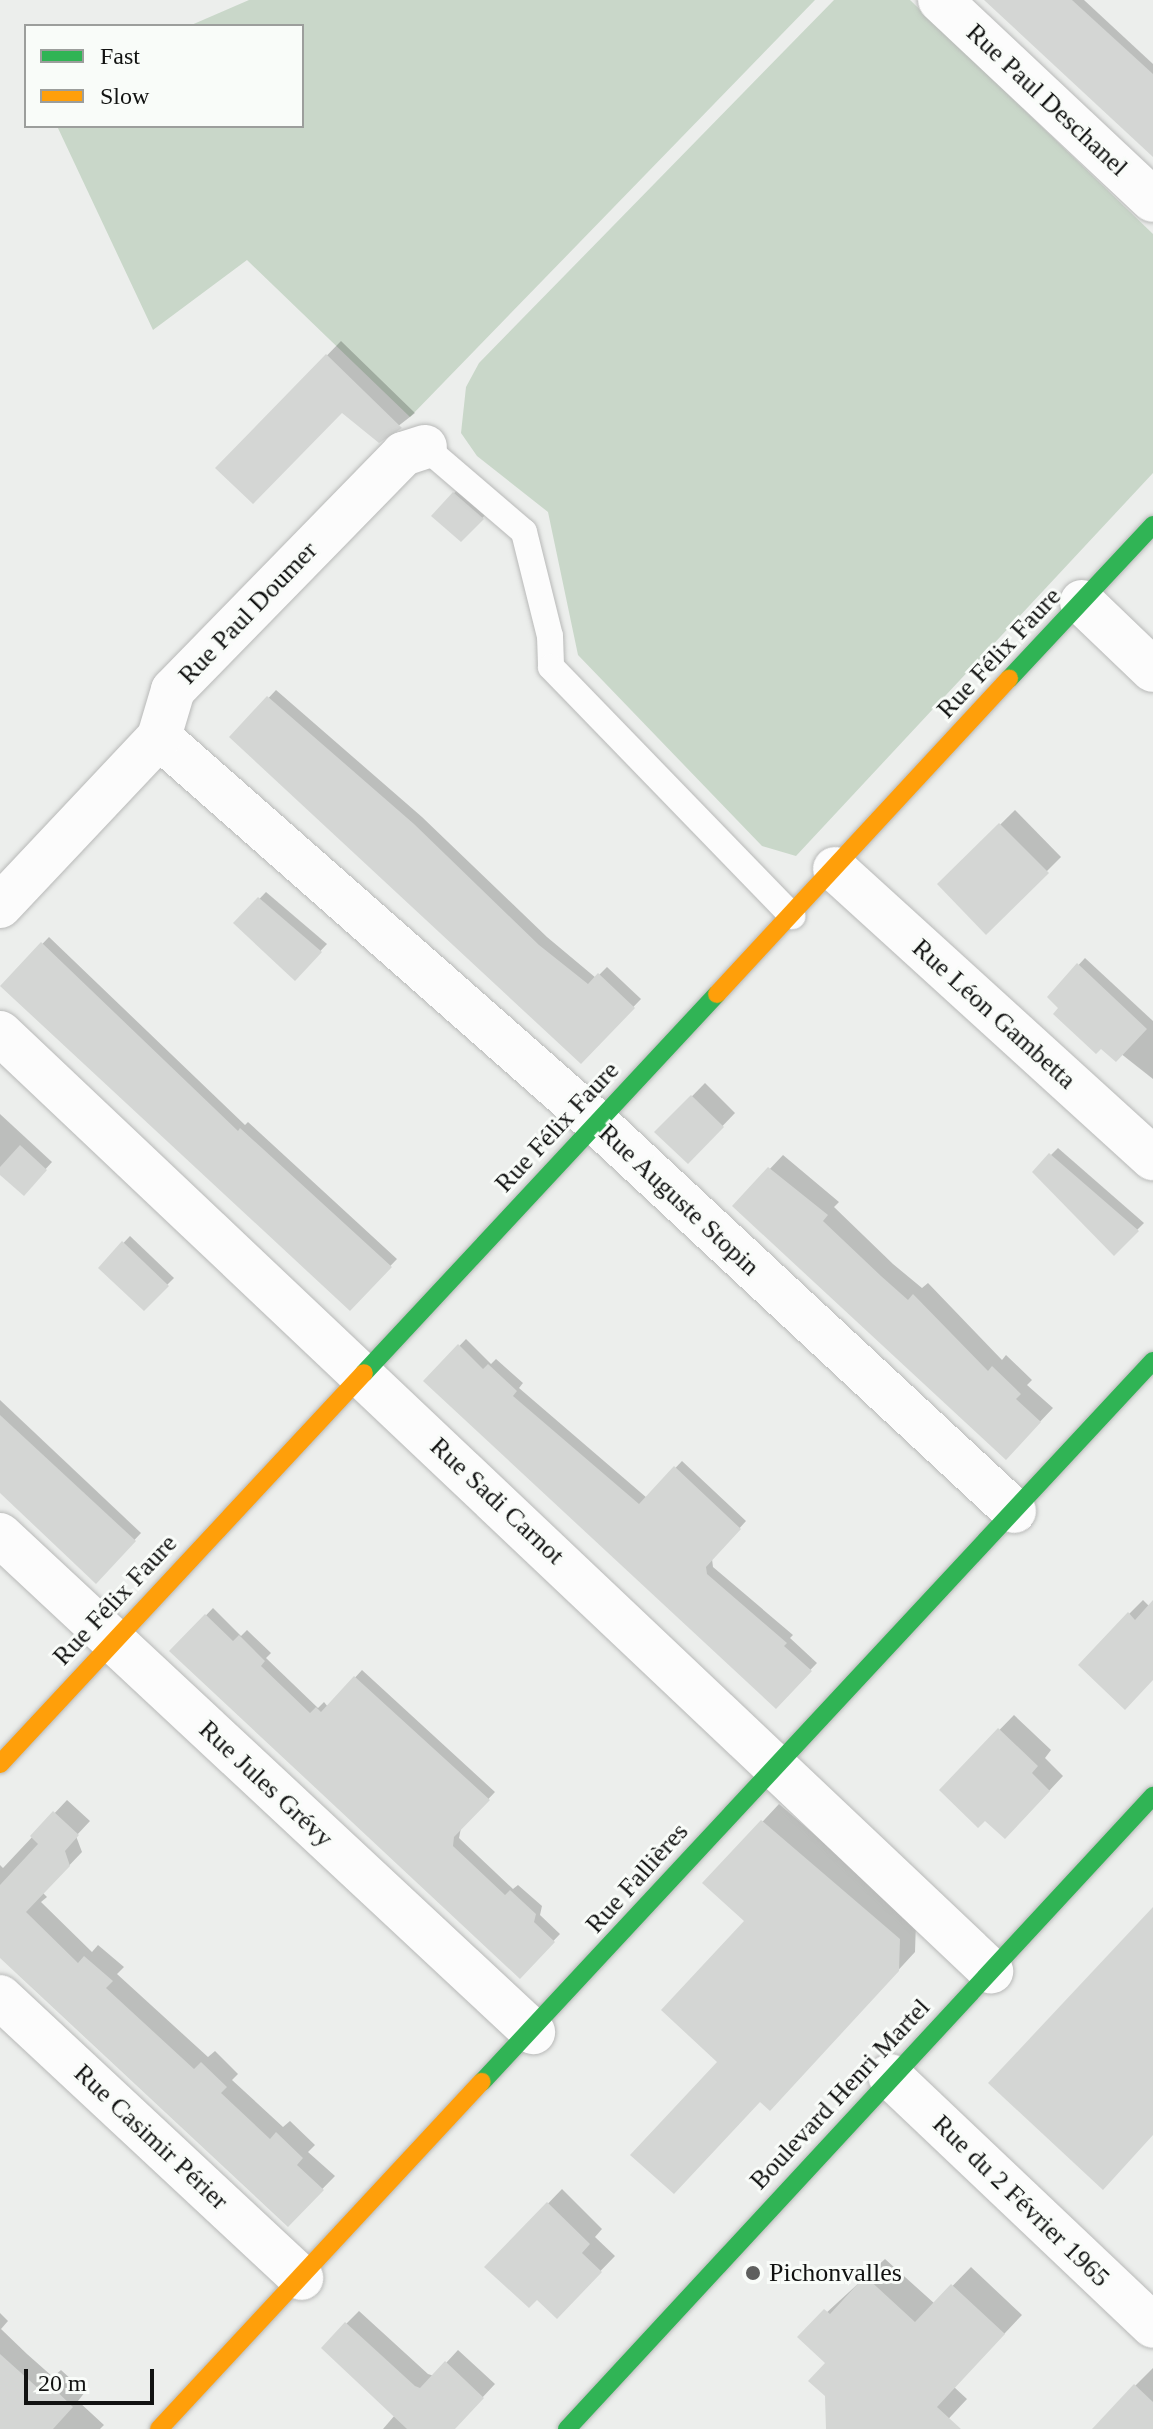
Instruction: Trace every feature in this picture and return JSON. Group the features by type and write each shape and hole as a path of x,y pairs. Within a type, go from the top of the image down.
{"street":[{"name":"Rue Paul Deschanel","path":"940,0 1153,200"},
{"name":"Rue Paul Doumer","path":"0,906 159,737 173,690 403,454 425,447"},
{"name":"Rue Félix Faure","path":"0,1764 111,1640 792,916 1153,525"},
{"path":"1082,602 1153,670"},
{"name":"Rue Auguste Stopin","path":"159,737 596,1122 1014,1511"},
{"name":"Rue Léon Gambetta","path":"835,869 1153,1158"},
{"name":"Rue Sadi Carnot","path":"0,1033 776,1764 991,1971"},
{"name":"Rue Fallières","path":"159,2429 533,2032 776,1764 1153,1361"},
{"name":"Rue Jules Grévy","path":"0,1535 533,2032"},
{"name":"Boulevard Henri Martel","path":"567,2429 890,2076 1153,1796"},
{"name":"Rue Casimir Périer","path":"0,1997 301,2278"},
{"name":"Rue du 2 Février 1965","path":"890,2076 1150,2317"}],"lane":[{"path":"425,447 524,532 550,636 551,667 792,916"}],"green space":[{"path":"249,0 815,0 410,417 247,260 153,330 58,128 304,128 304,24 194,24"},
{"path":"834,0 910,0 1153,234 1153,473 796,856 762,846 578,655 548,512 477,456 461,433 466,387 479,363"}],"building":[{"path":"984,0 1072,0 1153,74 1153,157"},
{"path":"326,354 402,428 379,443 342,413 253,504 215,468"},
{"path":"453,492 484,519 461,542 431,516"},
{"path":"267,696 414,824 539,945 588,984 598,973 635,1008 581,1064 229,737"},
{"path":"999,823 1049,873 986,935 937,884"},
{"path":"258,897 322,952 295,981 233,923"},
{"path":"41,942 238,1131 240,1128 392,1267 350,1311 0,986"},
{"path":"1077,963 1147,1029 1116,1062 1101,1049 1096,1054 1053,1014 1058,1008 1047,997"},
{"path":"691,1095 724,1127 688,1164 654,1132"},
{"path":"20,1145 47,1170 24,1196 0,1175 0,1167"},
{"path":"1049,1153 1139,1231 1114,1256 1032,1172"},
{"path":"768,1167 828,1215 823,1221 881,1276 908,1300 913,1294 988,1371 992,1366 1021,1394 1016,1399 1041,1422 1006,1460 732,1206"},
{"path":"122,1241 169,1286 144,1311 98,1268"},
{"path":"458,1344 483,1369 488,1364 517,1391 513,1396 639,1504 674,1466 741,1529 706,1567 707,1574 787,1643 784,1646 812,1671 776,1709 423,1381"},
{"path":"0,1415 136,1541 96,1584 0,1493"},
{"path":"1153,1600 1153,1680 1125,1710 1078,1665 1128,1612 1135,1620"},
{"path":"205,1614 233,1641 239,1635 265,1661 261,1666 310,1713 316,1707 321,1712 354,1676 490,1800 454,1837 453,1846 505,1895 510,1890 536,1914 534,1922 555,1942 520,1979 169,1651"},
{"path":"998,1728 1038,1766 1032,1773 1050,1791 1005,1839 985,1821 978,1828 939,1790"},
{"path":"53,1811 79,1835 65,1851 70,1866 26,1912 78,1963 84,1956 113,1981 106,1988 194,2069 201,2062 227,2087 221,2093 270,2139 276,2132 303,2158 297,2165 324,2190 288,2227 0,1958 0,1885 38,1844 30,1836"},
{"path":"761,1820 900,1939 899,1971 770,2111 760,2102 674,2194 630,2155 717,2062 661,2010 744,1921 702,1883"},
{"path":"1153,1907 1153,2135 1103,2190 988,2083"},
{"path":"547,2202 590,2244 582,2253 602,2272 557,2319 537,2300 529,2308 484,2267"},
{"path":"865,2276 915,2322 951,2284 1005,2334 937,2407 961,2429 826,2429 825,2396 808,2381 825,2363 797,2337 824,2309 830,2314"},
{"path":"345,2322 415,2386 420,2388 445,2361 484,2398 455,2429 407,2429 321,2348"},
{"path":"0,2354 39,2389 46,2381 73,2407 53,2429 0,2429"},
{"path":"1134,2384 1153,2402 1153,2429 1092,2429"}],"traffic: fast":[{"path":"1009,679 1153,525"},
{"path":"364,1373 717,994"},
{"path":"482,2082 1153,1361"},
{"path":"567,2429 1153,1796"}],"traffic: slow":[{"path":"717,994 1009,679"},
{"path":"0,1764 364,1373"},
{"path":"159,2429 482,2082"}],"place":[{"name":"Pichonvalles","path":"753,2273"}]}
